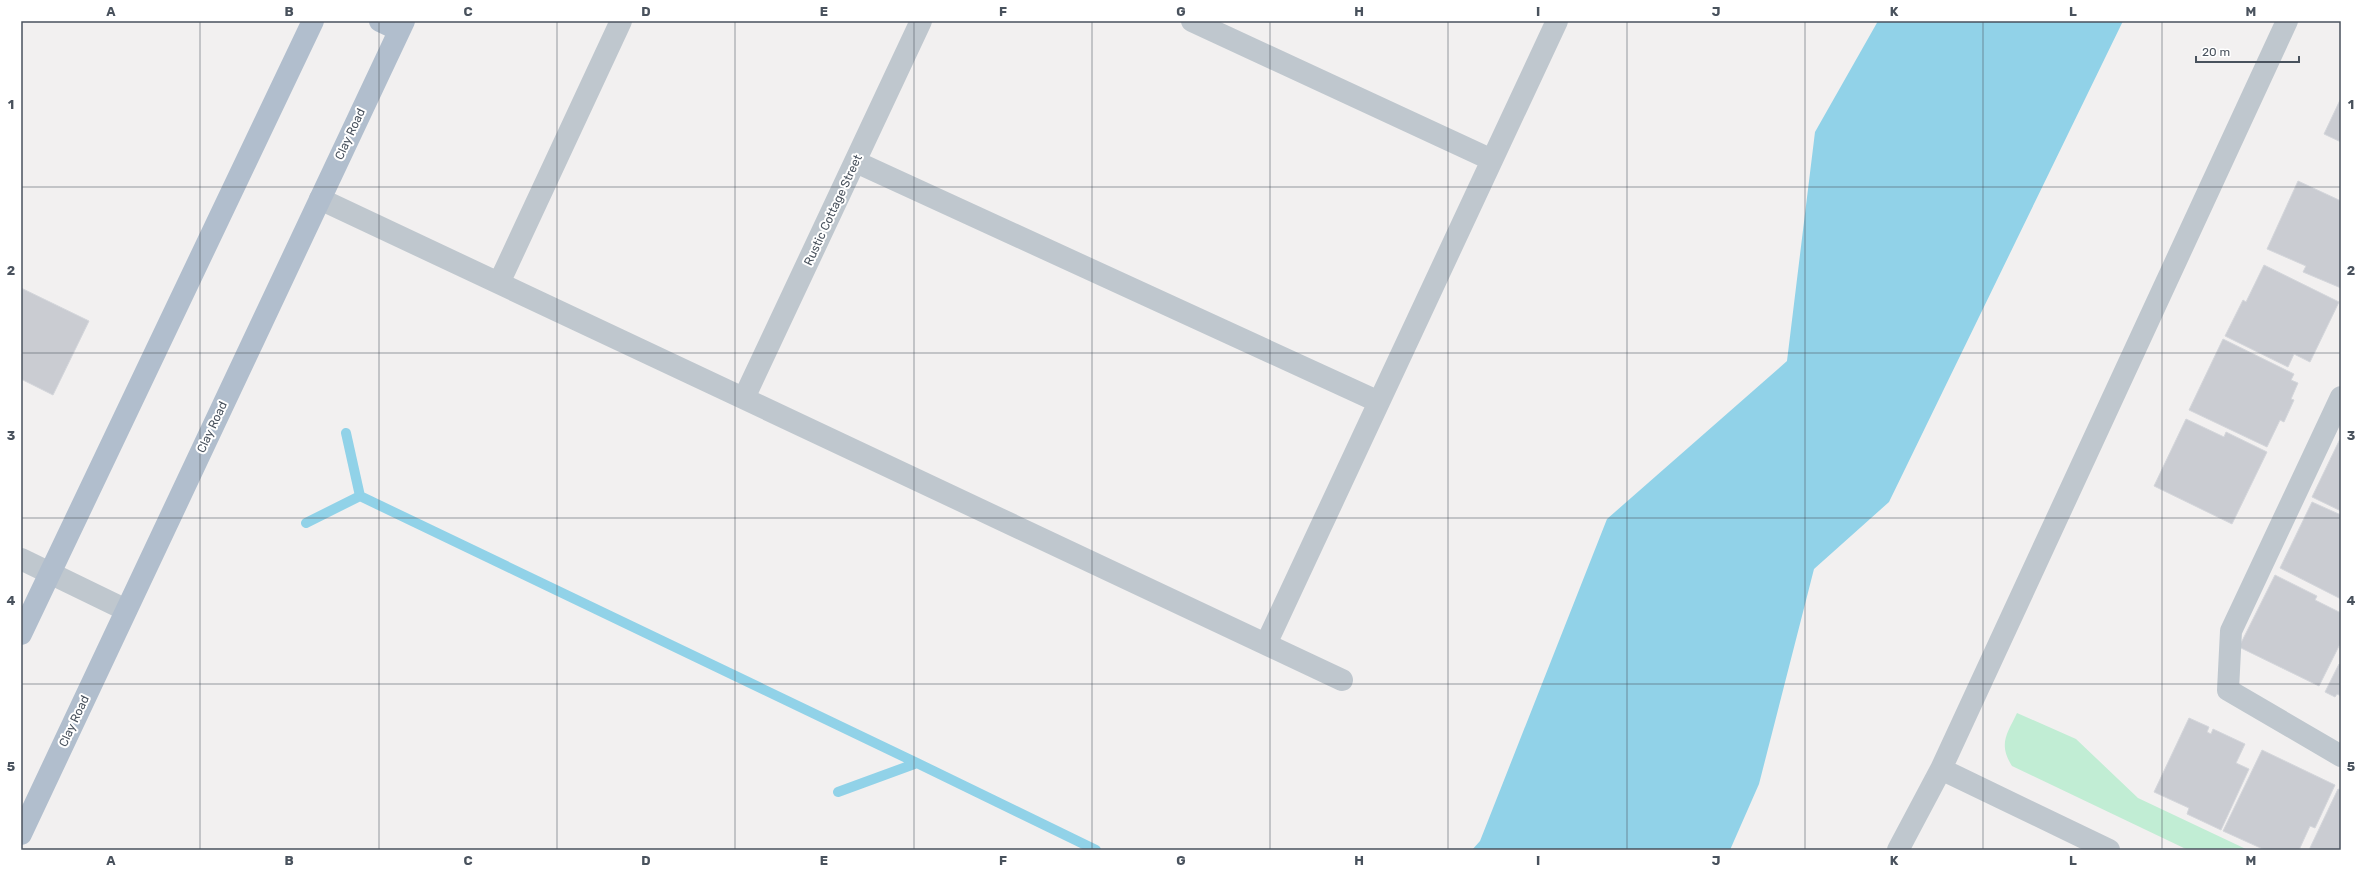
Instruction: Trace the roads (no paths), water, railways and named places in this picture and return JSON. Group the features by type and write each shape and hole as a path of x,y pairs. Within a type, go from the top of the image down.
{"main road":[{"path":"21,634 313,21"},
{"path":"380,21 401,26"},
{"name":"Clay Road","path":"21,834 401,26"}],"street":[{"path":"499,283 621,21"},
{"name":"Rustic Cottage Street","path":"744,398 921,21"},
{"path":"1192,21 1492,160"},
{"path":"1266,644 1557,21"},
{"path":"1898,850 1941,769 2287,21"},
{"path":"856,162 1379,402"},
{"path":"320,198 1342,680"},
{"path":"2341,397 2231,631 2228,690 2341,756"},
{"path":"21,559 126,610"},
{"path":"1941,769 2109,850"}],"water":[{"path":"1878,21 2123,21 1889,502 1814,569 1759,784 1730,850 1472,850 1480,841 1607,519 1787,361 1815,132"}],"waterway":[{"path":"346,433 360,496 917,763"},
{"path":"306,523 360,496"},
{"path":"838,792 917,763 1096,850"}]}
